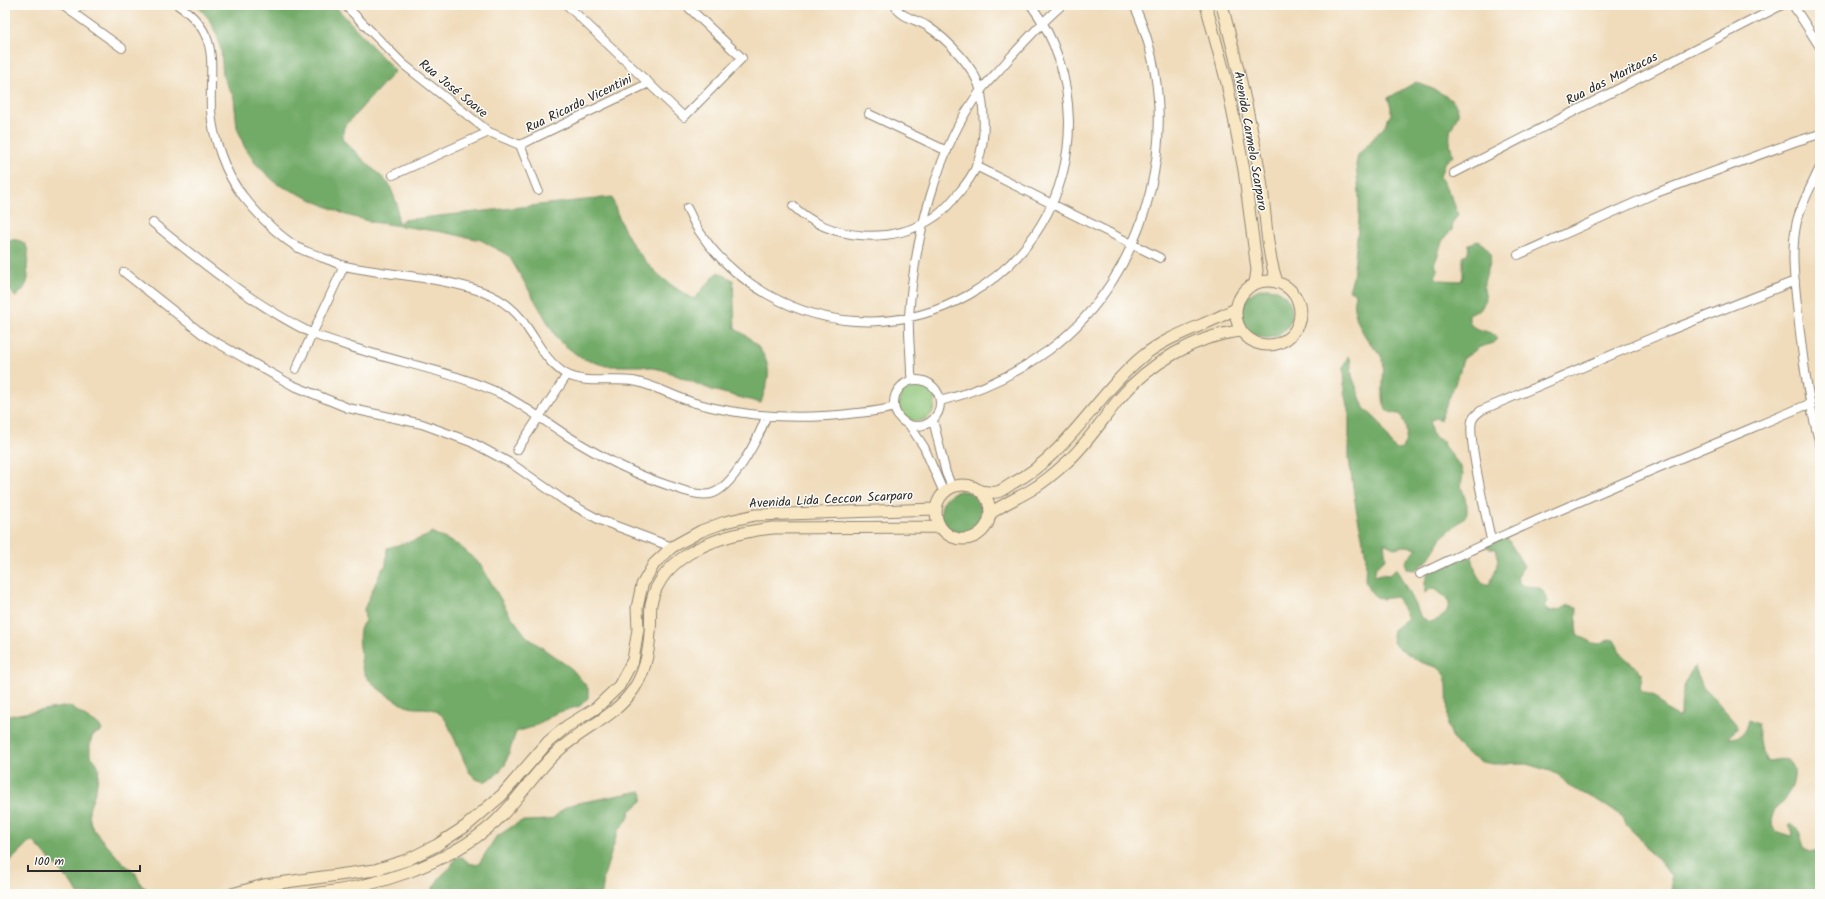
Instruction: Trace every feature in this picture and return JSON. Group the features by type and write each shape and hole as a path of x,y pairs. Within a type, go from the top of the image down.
{"main road":[{"name":"Avenida Carmelo Scarparo","path":"1206,5 1227,83 1244,170 1257,270 1255,284"},
{"name":"Avenida Carmelo Scarparo","path":"1222,5 1242,79 1261,181 1272,267 1277,282"},
{"path":"1266,281 1277,282 1295,295 1299,306 1300,317 1293,332 1280,343 1269,345 1258,344 1248,339 1240,331 1236,320 1235,309 1245,290 1255,284 1266,281"},
{"path":"979,491 985,497 989,506 987,524 981,532 969,538 955,538 947,534 940,527 936,518 936,509 938,500 948,490 966,486 979,491 997,492 1024,477 1057,451 1110,388 1144,356 1182,333 1219,318 1235,309"},
{"path":"989,515 999,507 1032,490 1067,462 1120,398 1153,367 1189,346 1222,333 1240,331"},
{"name":"Avenida Lida Ceccon Scarparo","path":"232,894 264,885 375,870 407,860 437,845 466,826 502,795 548,742 567,726 596,708 619,686 633,660 638,629 637,608 642,585 654,564 672,547 701,531 725,522 755,515 936,509"},
{"name":"Avenida Lida Ceccon Scarparo","path":"312,894 358,887 411,871 440,859 493,824 518,799 537,773 556,752 577,735 609,715 633,691 640,679 649,648 650,617 655,591 669,570 697,549 731,535 773,528 940,527"}],"street":[{"path":"62,5 122,48"},
{"path":"70,10 83,5"},
{"path":"178,5 192,14 208,38 212,61 211,111 219,153 240,194 267,224 299,248 344,266 431,278 459,284 501,300 514,311 526,325 534,341 547,358 567,375 585,379 631,381 646,384 691,402 719,409 766,417 793,418 839,416 894,407"},
{"name":"Rua José Soave","path":"345,5 403,64 489,132 520,145"},
{"path":"567,5 684,117 742,58 686,5"},
{"path":"793,206 803,216 816,224 846,233 876,235 892,233 924,224 936,216 951,202 966,184 976,166 981,150 983,108 981,91 971,71 958,53 942,36 899,12 895,5"},
{"path":"687,208 699,232 715,252 734,271 755,287 778,300 809,312 855,321 882,321 909,317 933,311 961,299 988,282 1008,266 1025,248 1040,228 1053,205 1060,184 1069,134 1069,110 1066,85 1053,41 1031,5"},
{"path":"913,380 909,317 915,270 933,188 947,152 960,124 981,91 1042,22 1062,5"},
{"path":"940,401 961,396 997,382 1021,369 1050,349 1070,332 1093,306 1112,280 1132,244 1148,201 1155,172 1159,125 1155,76 1148,42 1134,5"},
{"name":"Rua das Maritacas","path":"1454,173 1782,5"},
{"path":"1793,5 1820,47"},
{"name":"Rua Ricardo Vicentini","path":"520,145 649,83"},
{"path":"869,114 947,152"},
{"path":"393,175 489,132"},
{"path":"1518,255 1656,194 1794,142 1820,134"},
{"path":"520,145 538,190"},
{"path":"976,166 1160,258"},
{"path":"1820,167 1797,221 1795,238 1795,281 1809,404 1820,444"},
{"path":"153,223 198,260 254,301 313,334 392,360 450,374 505,396 605,458 655,481 683,490 708,494 716,492 723,487 734,474 750,450 766,417"},
{"path":"296,369 344,266"},
{"path":"124,272 205,336 292,385 348,408 422,424 471,442 512,464 565,501 600,520 672,547"},
{"path":"1491,540 1471,434 1472,421 1476,414 1585,365 1795,281"},
{"path":"518,450 567,375"},
{"path":"910,426 925,425 933,420 939,412 940,401 933,386 924,381 913,380 899,388 894,397 894,407 898,417 910,426 948,490"},
{"path":"1420,574 1491,540 1809,404"},
{"path":"933,420 946,473 948,490"}],"green space":[{"path":"197,5 334,5 395,71 344,127 342,139 389,184 397,204 398,224 403,220 612,197 624,229 642,257 665,280 679,290 694,299 718,272 733,280 735,329 748,337 754,343 764,355 767,362 768,378 761,403 712,390 663,370 642,366 606,366 581,358 558,340 509,256 481,240 442,232 372,222 346,215 277,184 255,163 244,146 237,127 234,98 223,77 221,51 217,35 209,19"},
{"path":"1416,82 1449,98 1458,108 1458,114 1451,129 1450,136 1453,156 1444,163 1440,177 1452,198 1458,215 1453,222 1452,230 1442,241 1434,264 1438,270 1435,277 1439,280 1461,281 1463,277 1463,256 1468,253 1469,244 1478,241 1484,246 1490,255 1484,285 1486,299 1481,309 1469,315 1469,321 1475,328 1489,332 1498,339 1494,343 1480,347 1463,359 1459,374 1440,420 1437,418 1431,420 1430,427 1432,433 1436,438 1443,441 1444,446 1461,467 1463,475 1461,485 1467,505 1467,514 1443,536 1427,561 1415,570 1407,569 1405,562 1417,548 1405,546 1394,548 1384,543 1386,558 1376,567 1374,576 1382,574 1389,575 1396,568 1421,617 1430,622 1443,616 1447,611 1449,603 1443,595 1432,588 1425,593 1427,576 1436,563 1450,556 1465,554 1472,557 1476,573 1483,584 1490,584 1498,558 1496,549 1485,547 1506,536 1524,566 1517,577 1519,584 1541,589 1548,601 1545,608 1548,611 1559,610 1568,605 1577,607 1577,634 1592,643 1602,644 1609,639 1614,640 1622,655 1642,673 1640,686 1641,690 1655,696 1667,710 1678,716 1681,715 1682,695 1685,683 1695,666 1701,686 1737,724 1737,729 1729,736 1729,738 1737,737 1742,734 1746,728 1748,720 1758,724 1760,746 1766,761 1786,759 1791,762 1794,775 1791,789 1784,800 1773,811 1772,823 1774,829 1780,833 1792,836 1793,834 1788,826 1790,824 1799,831 1804,847 1810,852 1820,850 1820,894 1672,894 1671,877 1661,862 1649,852 1641,839 1627,826 1623,817 1597,800 1570,787 1557,773 1523,763 1494,764 1482,762 1470,756 1458,745 1448,726 1447,685 1444,674 1439,668 1420,662 1394,644 1392,637 1393,630 1408,618 1397,597 1381,599 1375,596 1369,590 1365,580 1366,556 1356,508 1349,459 1349,414 1344,392 1343,368 1348,356 1350,358 1352,376 1364,408 1379,422 1391,444 1397,450 1402,449 1406,440 1404,423 1400,414 1395,414 1385,408 1383,396 1383,361 1380,354 1361,330 1356,318 1354,292 1349,290 1353,278 1359,218 1359,194 1356,165 1358,155 1384,127 1391,114 1391,107 1388,98"},
{"path":"5,237 9,240 21,241 27,247 28,251 28,280 20,294 15,297 9,288 7,288 5,296"},
{"path":"1267,288 1277,290 1285,295 1290,303 1292,313 1290,323 1285,331 1277,336 1267,338 1257,336 1249,331 1244,323 1242,313 1244,303 1249,295 1257,290"},
{"path":"921,385 930,390 934,396 934,410 930,416 921,421 913,421 904,416 900,410 899,399 904,390 910,386"},
{"path":"962,491 977,497 983,512 977,527 962,533 947,527 941,512 947,497"},
{"path":"431,532 460,546 481,565 508,612 527,637 572,669 588,688 588,698 580,706 556,713 533,727 516,732 505,765 496,775 484,782 476,779 469,772 447,722 437,711 427,708 412,708 390,697 372,683 363,671 361,664 359,636 361,627 365,621 364,609 382,569 386,565 387,548 427,536"},
{"path":"69,706 100,726 102,731 93,735 90,743 90,755 97,763 99,769 96,789 89,810 90,821 93,829 124,864 135,872 141,885 155,894 78,894 73,885 33,841 30,842 5,866 5,714 12,715"},
{"path":"641,791 643,795 642,801 630,811 628,819 618,831 604,876 602,894 429,894 440,877 451,867 455,858 462,857 469,863 478,865 496,837 519,822 547,820 553,818 566,807 573,804"}]}
